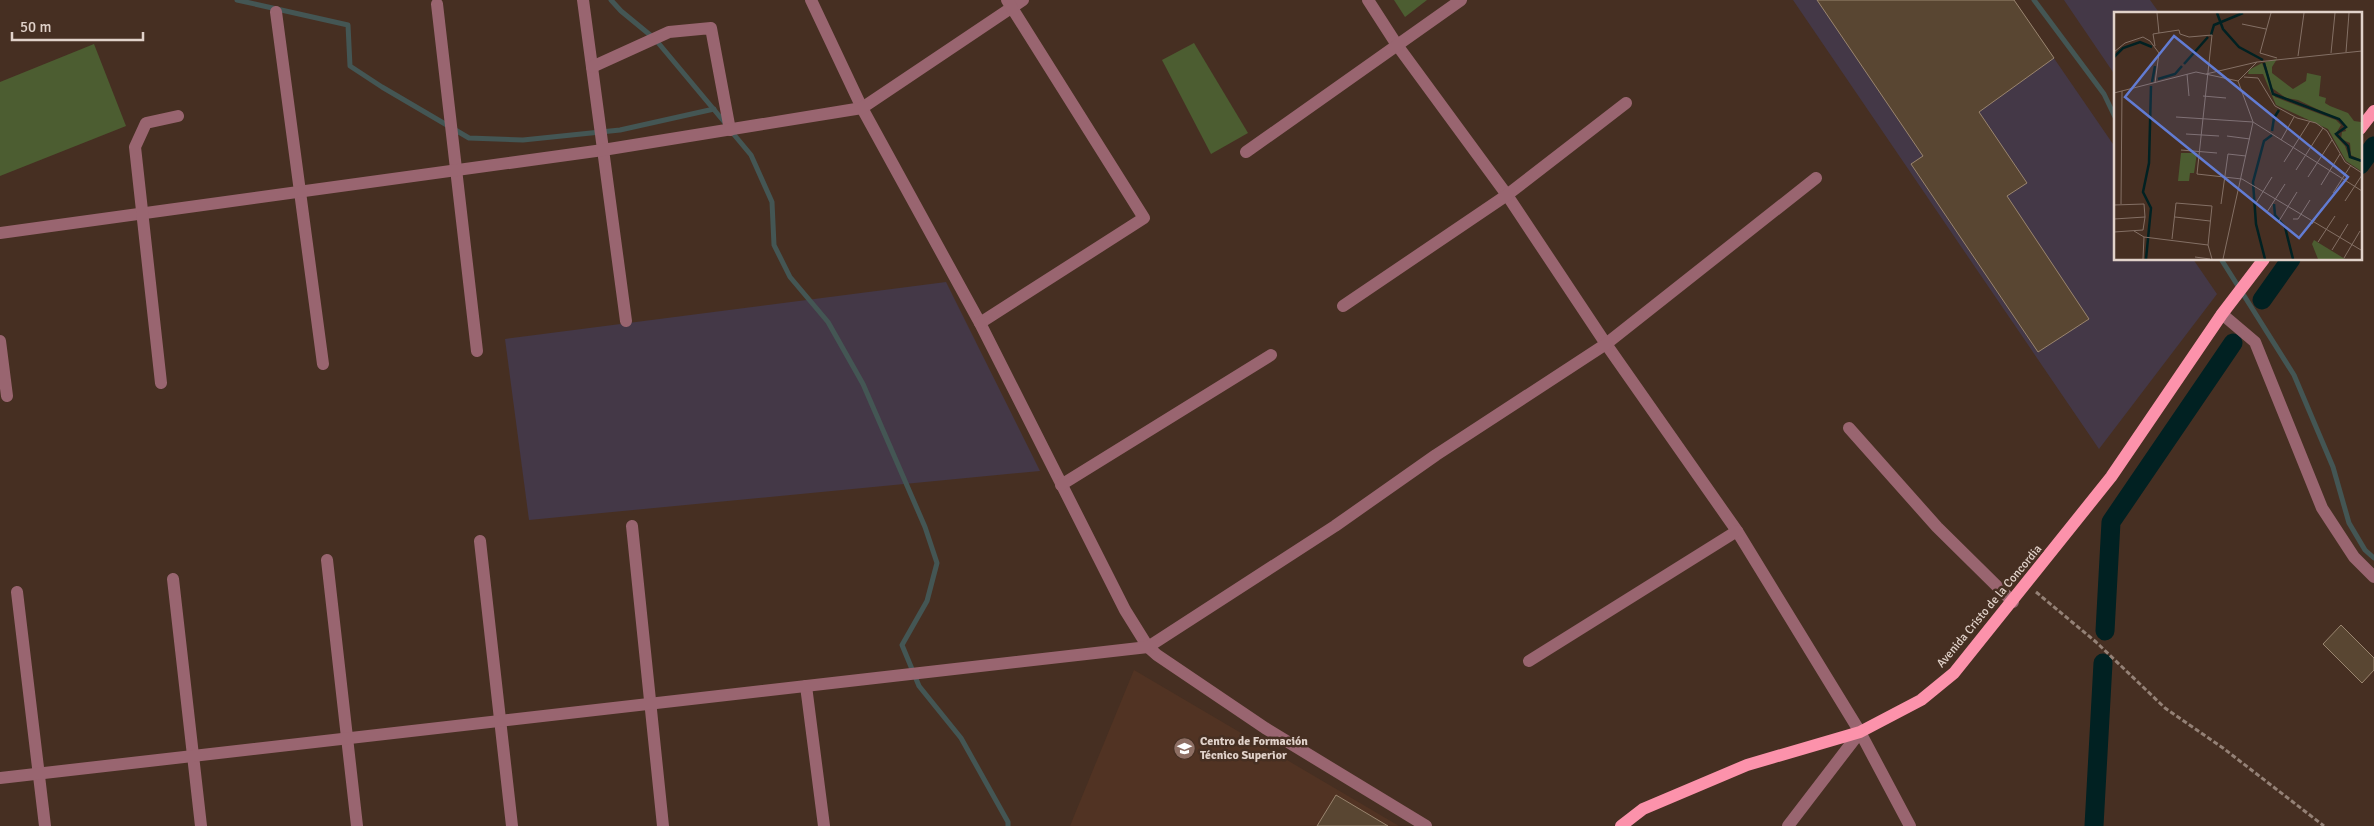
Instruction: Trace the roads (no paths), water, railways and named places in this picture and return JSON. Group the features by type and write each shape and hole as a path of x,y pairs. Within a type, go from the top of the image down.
{"main road":[{"path":"2362,126 2374,111"},
{"name":"Avenida Cristo de la Concordia","path":"1621,826 1643,809 1747,765 1860,732 1920,700 1940,686 1954,673 2026,585 2111,477 2225,310 2263,260"}],"street":[{"path":"583,0 626,320"},
{"path":"811,0 862,108 980,323 1125,610 1148,647 1265,728 1426,826"},
{"path":"0,233 603,150 862,108 1009,4 1023,0"},
{"path":"1368,0 1396,45 1507,195 1606,344 1737,531 1860,732 1910,826"},
{"path":"1246,152 1461,0"},
{"path":"437,4 477,351"},
{"path":"980,323 1144,218 1009,4"},
{"path":"276,12 323,364"},
{"path":"592,67 669,32 710,28 730,130"},
{"path":"1343,306 1507,195 1626,103"},
{"path":"161,383 135,147 146,123 178,116"},
{"path":"0,778 1148,647 1335,526 1444,450 1606,344 1816,178"},
{"path":"2225,310 2255,342 2322,508 2354,557 2374,577"},
{"path":"0,341 8,396"},
{"path":"1061,485 1271,355"},
{"path":"1849,428 1937,527 2012,602"},
{"path":"632,526 663,826"},
{"path":"1529,660 1737,531"},
{"path":"480,541 512,826"},
{"path":"327,560 357,826"},
{"path":"173,579 201,826"},
{"path":"17,592 45,826"},
{"path":"806,686 824,826"},
{"path":"1788,826 1860,732"}],"waterway":[{"path":"237,0 348,25 350,66 469,138 523,140 620,130 714,109"},
{"path":"611,0 621,11 655,39 726,124"},
{"path":"2034,0 2104,94 2114,115"},
{"path":"731,131 751,155 772,202 774,245 790,277 828,322 863,384 925,527 937,563 927,601 902,645 919,686 961,738 1008,822 1008,826"},
{"path":"2362,162 2374,146"},
{"path":"2222,260 2294,375 2333,467 2349,523 2365,550 2374,558"},
{"path":"2262,300 2290,260"},
{"path":"2105,631 2111,522 2233,343"},
{"path":"2094,826 2103,663"}],"place":[{"name":"Centro de Formación Técnico Superior","path":"1184,748"}]}
